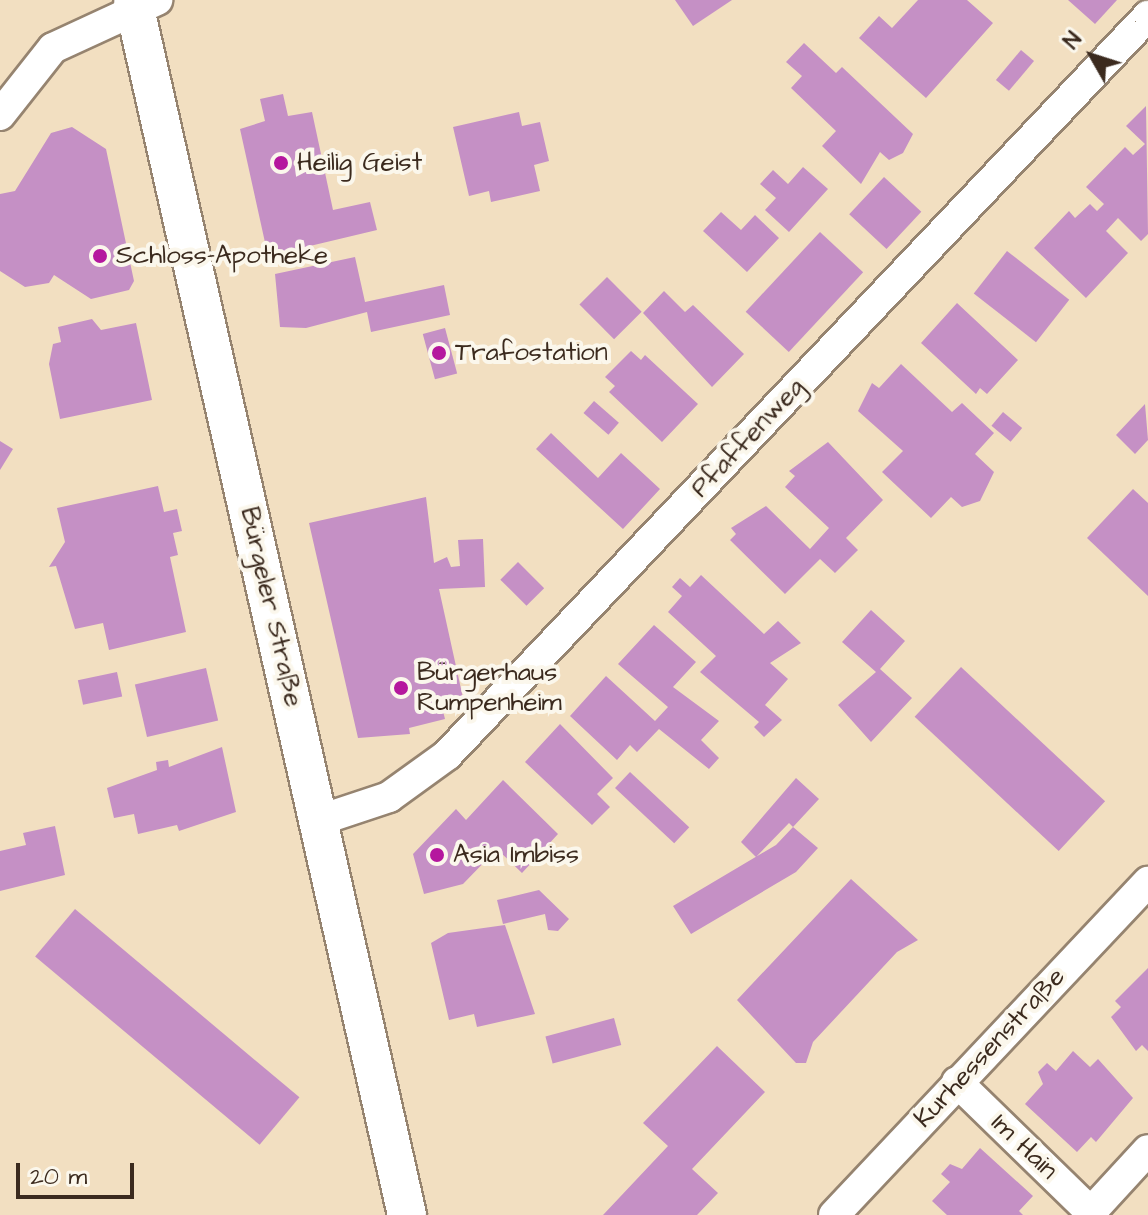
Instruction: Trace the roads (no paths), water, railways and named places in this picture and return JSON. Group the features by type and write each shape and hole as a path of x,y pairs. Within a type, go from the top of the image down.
{"street":[{"path":"0,115 53,48 142,2"},
{"name":"Bürgeler Straße","path":"142,2 407,1215"},
{"name":"Pfaffenweg","path":"320,820 389,797 447,755 1148,16"},
{"name":"Kurhessenstraße","path":"834,1215 1148,882"},
{"name":"Im Hain","path":"957,1082 1092,1214 1148,1150"}],"place":[{"name":"Heilig Geist","path":"281,163"},
{"name":"Schloss-Apotheke","path":"100,256"},
{"name":"Trafostation","path":"439,353"},
{"name":"Bürgerhaus Rumpenheim","path":"401,688"},
{"name":"Asia Imbiss","path":"437,855"}]}
